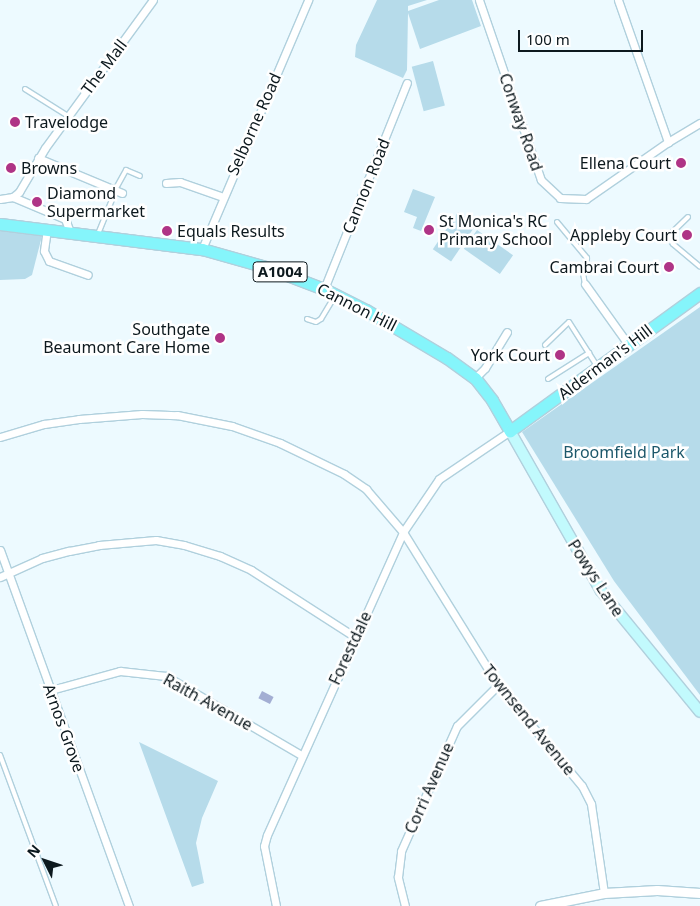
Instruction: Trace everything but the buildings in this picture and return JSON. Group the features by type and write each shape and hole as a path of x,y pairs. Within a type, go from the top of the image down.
{"main road":[{"name":"Cannon Hill","path":"0,216 39,222 47,229"},
{"name":"Cannon Hill","path":"0,224 202,249 270,268 324,289 398,329 475,378 492,400 510,431"},
{"name":"Alderman's Hill","path":"510,431 700,293"},
{"name":"Powys Lane","path":"510,431 601,591 700,712"}],"street":[{"name":"The Mall","path":"13,198 19,192 38,158 153,0"},
{"name":"Selborne Road","path":"202,249 308,0"},
{"name":"Conway Road","path":"479,0 541,180 560,198 586,199 668,142 700,123"},
{"path":"618,0 668,142"},
{"name":"Cannon Road","path":"324,289 407,83"},
{"path":"38,158 118,191"},
{"path":"166,183 180,182 223,197"},
{"path":"0,199 13,198 65,218 70,232"},
{"path":"47,229 44,251 49,262 88,276"},
{"path":"585,284 628,344"},
{"path":"475,378 485,368 507,332"},
{"name":"Townsend Avenue","path":"0,437 44,424 119,415 177,415 232,426 300,452 344,474 366,489 403,532 498,686 586,794 591,804 604,893"},
{"name":"Forestdale","path":"276,906 264,846 301,755 403,532 439,479 510,431"},
{"path":"0,577 42,558 99,544 156,540 184,545 220,556 251,570 355,636"},
{"name":"Arnos Grove","path":"0,550 129,906"},
{"name":"Raith Avenue","path":"51,690 120,671 166,676 301,755"},
{"name":"Corri Avenue","path":"405,906 398,877 400,850 457,726 498,686"},
{"path":"540,906 604,893 657,890 700,893"}],"lane":[{"path":"25,89 68,116"},
{"path":"98,236 126,170 140,176"},
{"path":"688,217 668,236 673,244 700,267"},
{"path":"557,222 587,258 583,273 585,284"},
{"path":"307,319 316,322 321,319 335,294"},
{"path":"545,345 569,322 598,368"},
{"path":"548,379 588,353"},
{"path":"0,755 56,906"}],"green space":[{"path":"377,0 427,0 408,6 408,11 439,0 472,0 481,26 420,49 408,13 407,70 403,78 355,57 356,45"},
{"path":"433,61 445,105 424,111 412,67"},
{"path":"413,189 435,197 421,231 413,228 417,217 404,212"},
{"path":"458,212 476,224 451,262 433,249"},
{"path":"0,228 35,232 42,236 32,275 25,279 0,280"},
{"path":"477,230 513,255 500,274 464,249"},
{"name":"Broomfield Park","path":"700,307 700,695 614,581 522,432"},
{"path":"139,742 218,781 202,818 196,843 204,883 192,887"}],"shaded area":[{"path":"262,691 274,697 270,704 258,698"}],"place":[{"name":"Travelodge","path":"15,122"},
{"name":"Ellena Court","path":"681,163"},
{"name":"Browns","path":"11,168"},
{"name":"Diamond Supermarket","path":"37,202"},
{"name":"St Monica's RC Primary School","path":"429,230"},
{"name":"Equals Results","path":"167,231"},
{"name":"Appleby Court","path":"687,235"},
{"name":"Cambrai Court","path":"669,267"},
{"name":"Southgate Beaumont Care Home","path":"220,338"},
{"name":"York Court","path":"560,355"}]}
